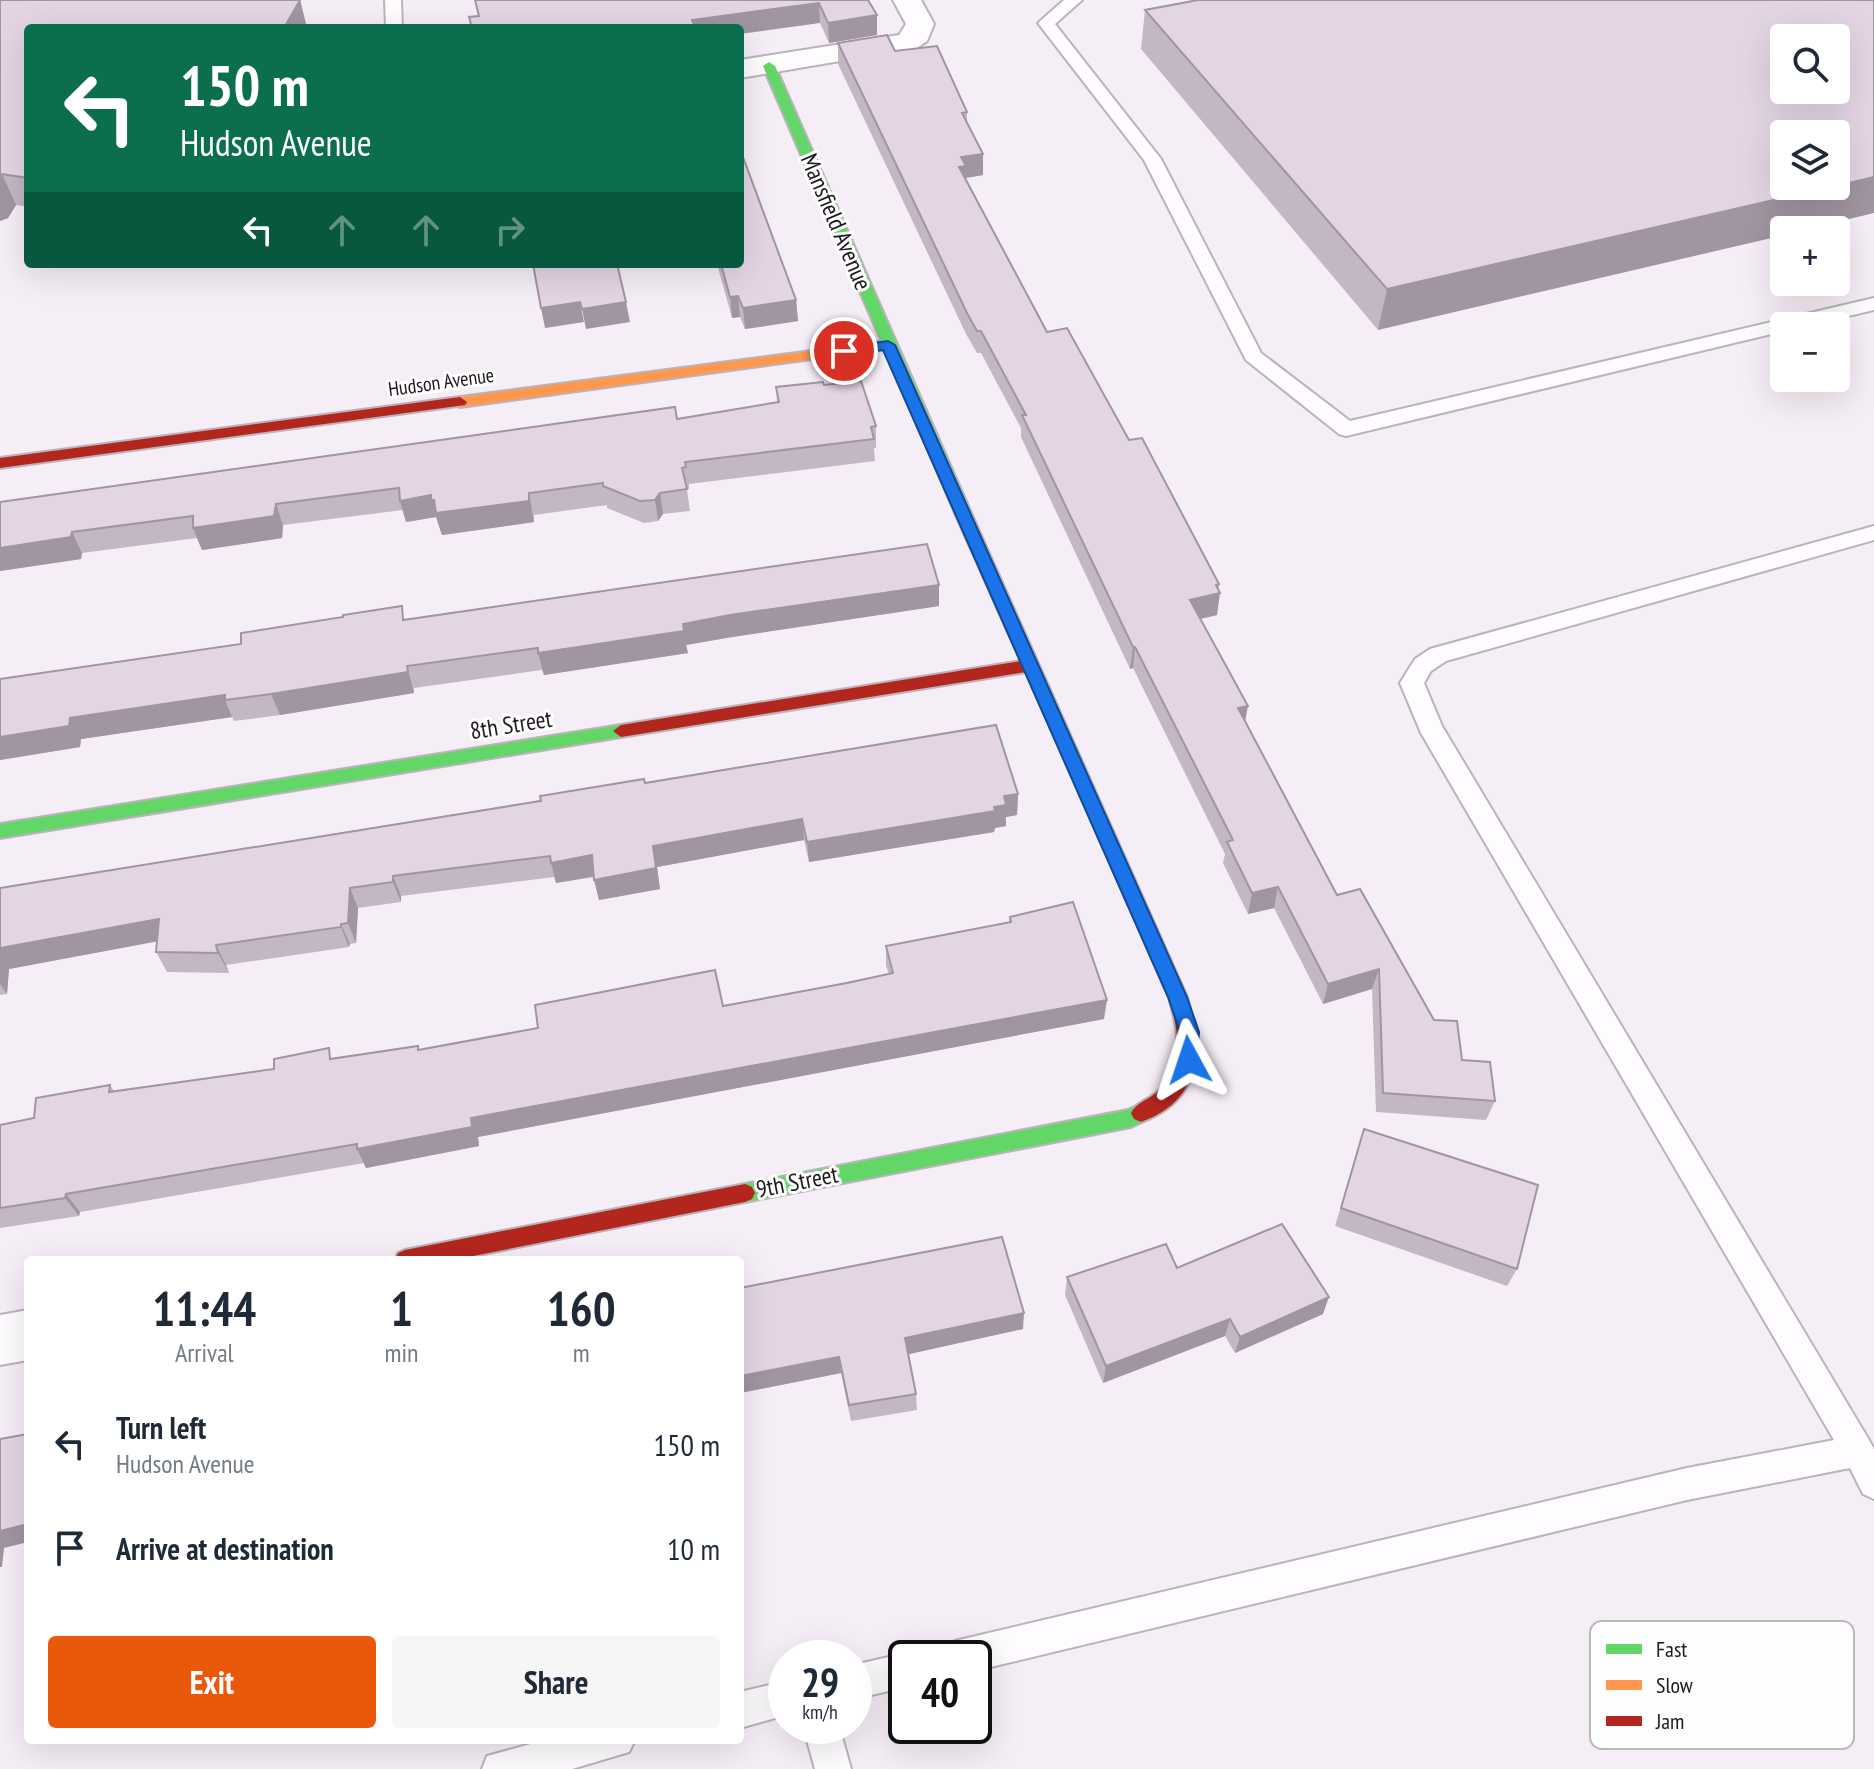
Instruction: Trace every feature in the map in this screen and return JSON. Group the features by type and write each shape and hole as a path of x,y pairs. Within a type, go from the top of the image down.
{"street":[{"path":"744,69 907,42 917,35 920,24 907,0"},
{"name":"Mansfield Avenue","path":"769,66 1029,666 1178,997 1189,1032 1189,1060 1180,1084"},
{"name":"Hudson Avenue","path":"0,463 888,345"},
{"name":"8th Street","path":"0,831 1029,666"},
{"name":"9th Street","path":"425,1256 1131,1118 1161,1104 1180,1084"},
{"path":"0,1340 24,1336"}],"lane":[{"path":"393,0 394,24"},
{"path":"1074,0 1046,23 1152,159 1253,356 1346,429 1874,304"},
{"path":"1874,533 1438,655 1423,665 1412,683 1430,727 1858,1451 1874,1483"},
{"path":"992,1649 1687,1484 1858,1451"},
{"path":"744,1709 768,1703"},
{"path":"500,1769 601,1744"},
{"path":"826,1744 833,1769"}],"building":[{"path":"0,0 300,0 286,24 24,24 24,177 2,174 0,177"},
{"path":"475,0 868,0 877,15 828,23 819,3 692,20 694,24 471,24 469,17 479,16"},
{"path":"1198,0 1874,0 1874,177 1850,183 1850,120 1770,120 1770,200 1774,200 1387,289 1145,10"},
{"path":"887,35 895,51 937,46 967,112 962,113 983,154 961,157 966,166 959,167 1047,332 1067,328 1129,440 1142,438 1219,584 1216,585 1220,593 1190,600 1248,706 1238,708 1337,895 1360,889 1434,1020 1457,1021 1462,1060 1490,1062 1495,1101 1383,1093 1379,969 1328,984 1278,887 1252,893 1227,842 1233,840 1133,647 1022,415 1026,415 981,331 977,331 967,313 838,43"},
{"path":"744,160 796,300 743,308 738,296 730,297 722,268 744,268"},
{"path":"534,268 618,268 626,302 582,309 580,302 541,308"},
{"path":"861,381 876,426 871,427 874,439 685,462 686,467 682,468 687,489 660,493 655,500 640,501 603,486 603,483 529,493 529,501 436,513 431,495 400,501 399,488 276,504 274,516 193,528 193,516 72,532 71,537 0,548 0,502 675,407 677,419 779,402 776,387"},
{"path":"927,544 939,585 730,615 683,624 684,631 538,653 538,648 407,666 408,672 271,694 225,700 225,695 70,718 69,726 0,737 0,679 241,644 241,633 402,606 403,620"},
{"path":"996,725 1018,794 1004,796 1006,805 994,807 995,811 807,842 802,819 653,846 656,868 594,880 592,855 551,863 550,856 393,876 393,882 350,888 348,923 341,924 341,927 216,945 218,953 156,952 159,919 0,948 0,888 541,801 540,796 644,779 645,783"},
{"path":"1073,902 1107,1000 471,1118 472,1127 357,1149 357,1144 0,1208 0,1125 34,1118 36,1098 110,1085 109,1092 274,1069 274,1059 329,1048 330,1059 418,1046 418,1050 538,1028 535,1005 715,970 723,1006 847,983 893,973 886,946 1011,922 1010,917"},
{"path":"1364,1129 1538,1185 1517,1269 1341,1208"},
{"path":"1282,1224 1329,1297 1240,1337 1230,1319 1106,1366 1067,1277 1166,1244 1177,1268"},
{"path":"1002,1237 1024,1313 905,1338 916,1394 849,1405 839,1357 744,1375 744,1287"},
{"path":"24,1435 24,1525 0,1531 0,1439"}],"traffic: fast":[{"path":"769,66 967,522"},
{"path":"0,831 621,731"},
{"path":"745,1193 1131,1118 1141,1113"}],"traffic: slow":[{"path":"460,402 888,345"}],"traffic: jam":[{"path":"0,463 460,402"},
{"path":"967,522 1178,997 1188,1050 1182,1078 1159,1102 1141,1113"},
{"path":"621,731 1029,666"},
{"path":"425,1256 745,1193"}],"route":[{"path":"844,351 888,345 1178,997 1189,1032 1189,1060"}]}
